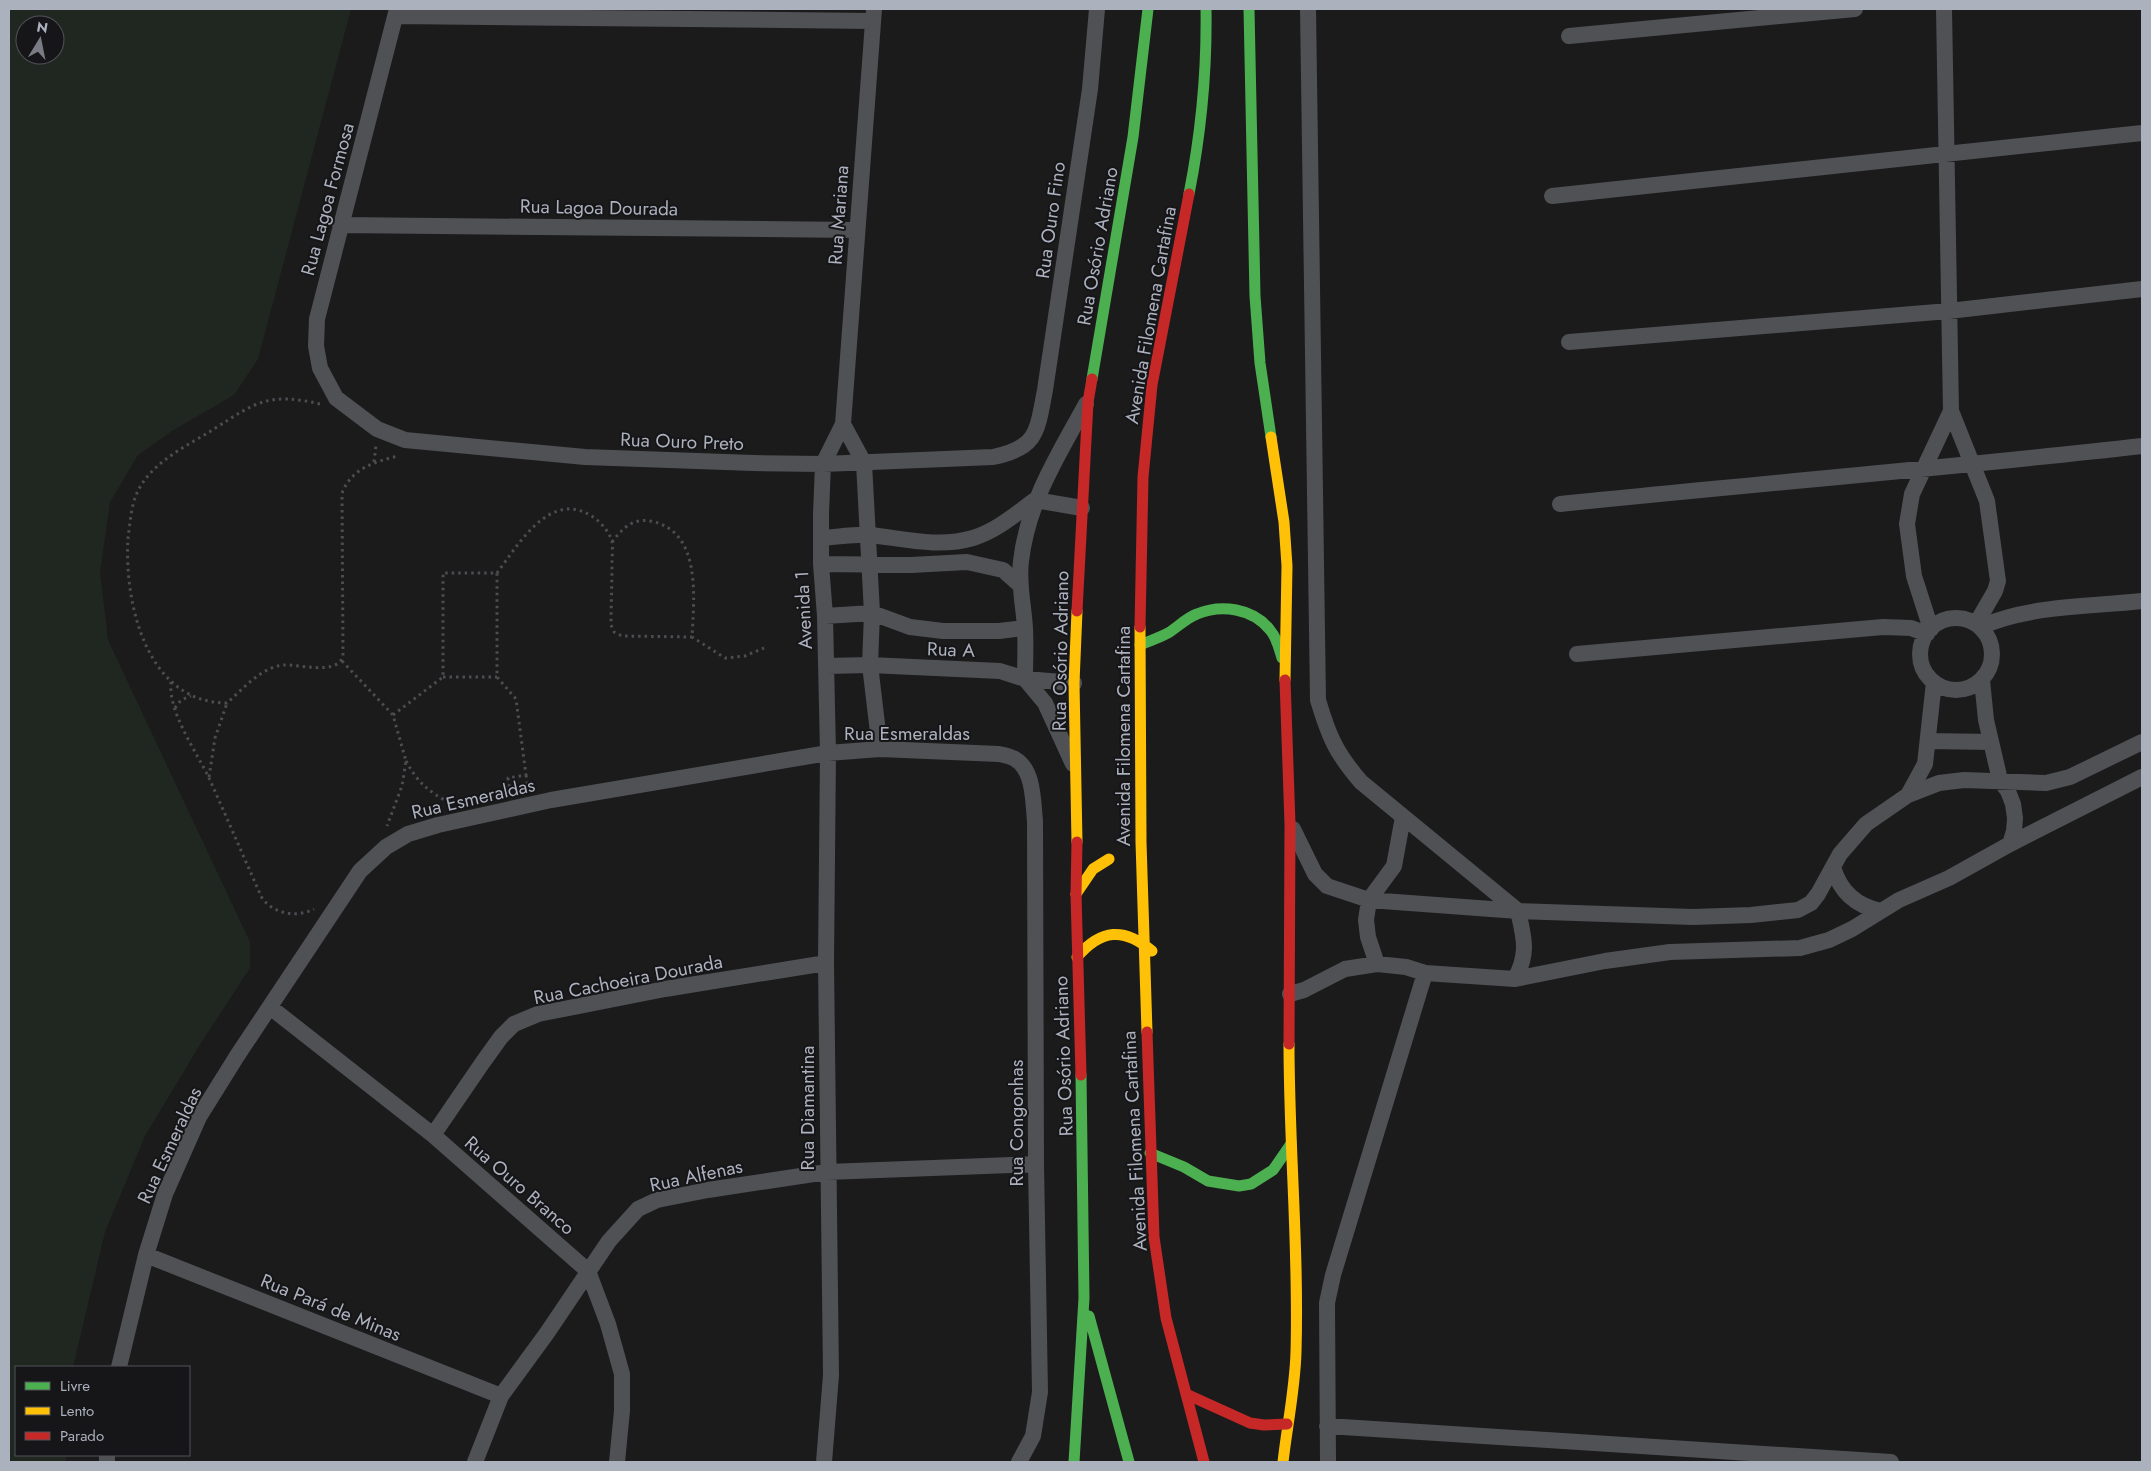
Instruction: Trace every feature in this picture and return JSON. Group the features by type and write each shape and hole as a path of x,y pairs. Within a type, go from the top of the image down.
{"main road":[{"name":"Rua Osório Adriano","path":"1074,1462 1084,1298 1084,1194 1077,957 1074,683 1082,508 1088,402 1133,137 1148,9"},
{"name":"Avenida Filomena Cartafina","path":"1204,1462 1164,1309 1154,1237 1141,842 1140,644 1143,476 1152,385 1197,152 1206,54 1206,9"},
{"path":"1250,9 1255,296 1267,415 1284,531 1287,566 1285,666 1290,824 1289,1096 1297,1288 1296,1355 1283,1462"},
{"path":"1140,644 1169,632 1196,614 1210,609 1234,608 1251,614 1270,630 1276,639 1285,666"},
{"path":"1077,828 1092,850 1109,859"},
{"path":"1086,918 1076,894 1093,869 1109,859 1125,858 1146,850 1141,842"},
{"path":"1077,957 1086,946 1104,931 1128,936 1146,945 1152,951 1144,964"},
{"path":"1150,1153 1184,1167 1208,1181 1239,1186 1251,1184 1273,1170 1291,1144"},
{"name":"Rua Osório Adriano","path":"1084,1298 1129,1462"},
{"path":"1186,1394 1250,1423 1264,1426 1287,1424"}],"street":[{"name":"Rua Ouro Fino","path":"1034,435 1045,390 1090,89 1097,9"},
{"path":"1308,9 1318,700 1328,732 1342,760 1361,782 1518,910 1525,942 1522,966 1515,979"},
{"path":"1569,36 1855,9"},
{"path":"1944,9 1951,412 1987,501 1998,581 1978,626"},
{"path":"396,12 874,15"},
{"name":"Rua Lagoa Formosa","path":"330,402 316,346 317,319 396,12"},
{"name":"Rua Mariana","path":"823,464 843,424 874,15"},
{"path":"1552,196 2142,133"},
{"name":"Rua Lagoa Dourada","path":"340,225 857,230"},
{"path":"1569,342 1949,311 2142,289"},
{"name":"Rua Ouro Preto","path":"330,402 377,430 413,442 585,457 823,464 993,457 1012,453 1023,447 1034,435"},
{"path":"1076,773 1045,703 1024,679 1025,628 1020,585 1021,562 1029,519 1035,500 1088,402"},
{"path":"1929,631 1914,576 1907,524 1912,494 1951,412"},
{"path":"843,424 864,463 872,613 870,665 880,749"},
{"path":"1560,504 1973,465 2142,446"},
{"name":"Avenida 1","path":"823,464 821,564 825,616 828,753"},
{"path":"821,538 869,535 911,542 945,542 974,538 1002,524 1035,500 1082,508"},
{"path":"821,564 869,563 911,565 967,562 1003,570 1020,585"},
{"path":"1978,626 2029,612 2142,601"},
{"path":"825,616 872,613"},
{"name":"Rua A","path":"872,613 910,627 943,631 998,632 1025,628"},
{"path":"1953,619 1965,620 1978,626 1988,636 1992,653 1989,671 1982,680 1971,687 1958,690 1945,688 1934,682 1925,672 1921,660 1921,646 1929,631 1941,622 1953,619"},
{"path":"1577,654 1883,626 1929,631"},
{"name":"Rua A","path":"826,666 870,665 1000,671 1024,679 1074,683"},
{"path":"1982,680 1990,742 2000,780 2008,792 2014,811 2014,831 2010,844"},
{"path":"1908,795 1925,764 1934,682"},
{"path":"1928,741 1990,742"},
{"path":"1290,824 1315,874 1327,886 1369,900 1518,910 1693,917 1751,915 1798,910 1810,903 1818,894 1840,854 1866,824 1908,795 1940,783 1964,780 2000,780 2023,784 2046,784 2062,779 2142,742"},
{"name":"Rua Esmeraldas","path":"120,1366 146,1255 165,1194 199,1117 360,871 386,847 408,834 438,825 551,800 828,753 880,749 999,754 1014,758 1021,764 1030,780"},
{"name":"Rua Diamantina","path":"824,1462 831,1376 826,963 828,753"},
{"path":"1290,994 1304,990 1345,969 1378,964 1406,967 1425,973 1515,979 1605,961 1670,952 1800,948 1829,940 1852,929 1899,900 1949,878 2010,844 2142,777"},
{"name":"Rua Congonhas","path":"1019,1462 1033,1436 1040,1392 1036,1164 1035,821 1030,780"},
{"path":"1378,964 1368,937 1366,920 1369,900 1394,866 1403,817"},
{"path":"1833,867 1836,878 1850,897 1859,904 1881,911"},
{"name":"Rua Cachoeira Dourada","path":"433,1135 501,1037 514,1024 538,1014 665,989 826,963"},
{"path":"1328,1462 1326,1303 1425,973"},
{"name":"Rua Ouro Branco","path":"270,1007 433,1135 588,1271 608,1324 622,1374 617,1462"},
{"name":"Rua Alfenas","path":"475,1462 501,1396 547,1333 588,1271 625,1221 638,1209 657,1200 708,1190 828,1172 1036,1164"},
{"name":"Rua Pará de Minas","path":"146,1255 501,1396"},
{"path":"1327,1426 1891,1462"}],"path":[{"path":"227,703 207,702 191,696 171,682 150,652 137,622 130,588 127,556 129,526 136,494 148,476 162,462 260,402 281,399 330,402"},
{"path":"209,778 215,738 227,703 258,676 275,666 329,668 338,665 342,661 342,493 346,483 354,474 374,462 402,455"},
{"path":"502,794 510,793 508,778 526,775 516,699 498,677 497,573 538,522 552,512 566,509 583,511 598,520 606,529 612,542 611,626 614,632 622,636 692,637 725,658 745,656 764,648"},
{"path":"612,542 620,531 630,523 644,520 657,522 671,529 681,541 693,574 695,593 692,637"},
{"path":"443,677 443,573 497,573"},
{"path":"342,661 393,714 406,761 416,779 430,792 450,803"},
{"path":"393,714 443,677 498,677"},
{"path":"171,682 170,692 175,708 209,778 262,898 268,905 286,913 296,914 310,911 319,904"},
{"path":"175,708 181,700 191,696"},
{"path":"392,826 386,829 402,786 406,761"},
{"path":"442,805 459,801"}],"shaded area":[{"path":"9,9 351,9 258,359 234,395 172,431 138,455 110,502 100,572 108,640 250,942 250,968 201,1043 145,1136 105,1232 73,1366 15,1366 15,1456 66,1456 66,1462 9,1462"}],"traffic: fast":[{"path":"1092,379 1133,137 1148,9"},
{"path":"1189,194 1202,102 1206,9"},
{"path":"1249,9 1255,296 1260,363 1271,437"},
{"path":"1140,645 1168,633 1197,614 1216,609 1226,609 1246,613 1263,623 1278,643 1282,658"},
{"path":"1074,1462 1084,1298 1081,1075"},
{"path":"1150,1153 1184,1167 1208,1181 1239,1186 1251,1184 1273,1170 1291,1144"},
{"path":"1089,1316 1129,1462"}],"traffic: slow":[{"path":"1271,437 1284,522 1287,566 1285,680"},
{"path":"1077,611 1074,683 1077,842"},
{"path":"1140,627 1141,842 1147,1032"},
{"path":"1076,894 1093,869 1109,859"},
{"path":"1077,957 1095,941 1113,934 1132,938 1152,951"},
{"path":"1283,1462 1294,1380 1297,1313 1289,1044"}],"traffic: jam":[{"path":"1140,627 1143,477 1152,385 1189,194"},
{"path":"1077,611 1088,402 1092,379"},
{"path":"1285,680 1290,824 1289,1044"},
{"path":"1077,842 1076,894 1081,1075"},
{"path":"1147,1032 1154,1237 1166,1318 1204,1462"},
{"path":"1186,1394 1250,1423 1264,1425 1287,1424"}]}
